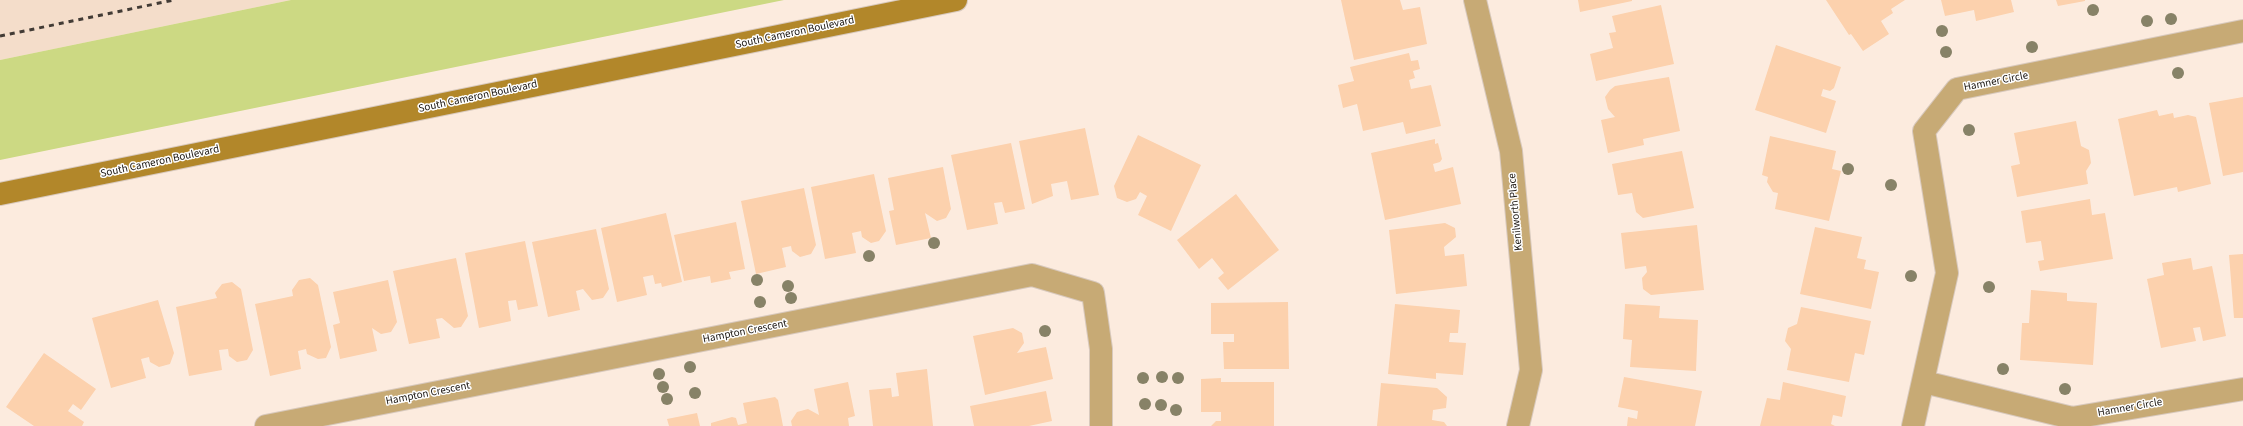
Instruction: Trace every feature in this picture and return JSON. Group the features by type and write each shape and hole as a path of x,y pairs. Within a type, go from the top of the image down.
{"street":[{"name":"South Cameron Boulevard","path":"0,194 956,0"},
{"name":"Kenilworth Place","path":"1475,0 1511,151 1531,370 1518,426"},
{"name":"Hamner Circle","path":"1913,426 1947,273 1924,131 1957,90 2243,31"},
{"name":"Hampton Crescent","path":"266,426 1032,275 1093,293 1100,348 1101,426"},
{"name":"Hamner Circle","path":"1924,382 2072,418 2243,389"}],"shaded area":[{"path":"0,0 291,0 0,60"}],"green space":[{"path":"291,0 784,0 0,160 0,60"}],"building":[{"path":"1341,0 1400,0 1403,10 1420,7 1427,44 1354,60"},
{"path":"1578,0 1632,0 1632,1 1580,12"},
{"path":"1826,0 1905,0 1891,9 1893,13 1881,21 1889,34 1863,51 1851,34 1849,35"},
{"path":"1941,0 2011,0 2014,12 1976,21 1974,10 1945,16"},
{"path":"2056,0 2085,0 2085,1 2058,6"},
{"path":"1661,5 1674,64 1596,81 1590,54 1613,48 1609,33 1616,32 1612,16"},
{"path":"1776,45 1841,67 1834,88 1830,91 1823,89 1821,96 1836,101 1826,133 1755,110"},
{"path":"1409,53 1411,61 1418,60 1420,69 1413,71 1415,78 1409,80 1411,89 1431,85 1441,126 1406,134 1403,122 1363,131 1357,104 1343,108 1338,85 1354,81 1350,67"},
{"path":"1669,77 1680,131 1643,139 1644,145 1608,153 1601,120 1615,117 1608,109 1605,97 1610,90 1615,86"},
{"path":"2243,97 2243,172 2223,176 2209,103"},
{"path":"2157,110 2159,116 2173,113 2174,118 2188,115 2196,117 2211,184 2178,192 2177,187 2134,196 2118,119"},
{"path":"2076,121 2081,146 2089,150 2091,163 2086,171 2088,184 2017,197 2011,166 2020,164 2014,133"},
{"path":"1085,128 1099,195 1071,200 1067,181 1051,184 1053,196 1032,204 1019,141"},
{"path":"1138,135 1201,165 1171,231 1138,215 1147,196 1140,192 1136,199 1127,202 1117,198 1114,186"},
{"path":"1770,136 1836,151 1832,169 1841,171 1829,221 1775,209 1778,193 1773,192 1767,182 1768,177 1762,175"},
{"path":"1435,139 1435,144 1438,143 1442,159 1440,162 1433,164 1435,172 1453,167 1461,204 1385,220 1371,153"},
{"path":"1011,143 1025,209 1005,213 1002,202 994,203 998,224 967,230 951,155"},
{"path":"1682,151 1694,208 1643,218 1636,212 1632,193 1618,195 1612,164"},
{"path":"943,167 951,209 946,218 937,221 925,213 931,238 896,245 889,211 894,210 888,178"},
{"path":"874,174 886,231 879,241 871,243 862,237 861,231 852,233 856,253 825,259 811,187"},
{"path":"804,188 816,245 811,254 800,257 792,251 791,246 782,248 786,267 756,274 741,201"},
{"path":"1236,194 1279,250 1228,290 1218,278 1224,273 1212,258 1199,269 1177,240"},
{"path":"2090,199 2092,215 2105,213 2113,259 2040,271 2038,261 2044,260 2041,241 2026,243 2021,211"},
{"path":"666,213 682,282 662,287 661,283 655,284 653,275 643,277 647,295 617,302 601,228"},
{"path":"736,222 745,269 729,272 731,279 711,283 710,276 684,281 674,235"},
{"path":"1445,223 1455,228 1456,237 1444,247 1445,256 1464,254 1467,286 1396,294 1389,230"},
{"path":"1697,225 1704,290 1651,295 1643,289 1642,278 1647,272 1646,266 1625,269 1621,233"},
{"path":"1815,227 1862,237 1857,258 1866,260 1864,269 1879,272 1871,309 1800,294"},
{"path":"596,229 609,289 603,298 592,300 583,289 576,291 580,310 548,317 532,242"},
{"path":"525,241 538,306 518,310 516,300 508,301 511,321 479,328 465,253"},
{"path":"2243,254 2243,318 2234,318 2229,255"},
{"path":"456,258 468,316 461,327 454,328 442,318 436,319 440,338 409,344 393,271"},
{"path":"2191,258 2193,270 2212,266 2226,336 2203,341 2200,327 2193,328 2196,341 2161,348 2147,279 2164,275 2162,263"},
{"path":"310,278 318,285 331,347 326,358 318,359 307,354 306,349 298,351 301,369 270,376 255,304 293,296 292,290 299,280"},
{"path":"388,280 397,322 391,332 381,334 372,328 377,351 340,359 333,325 340,323 333,292"},
{"path":"232,282 241,289 253,350 247,360 237,362 229,356 228,349 219,350 222,370 189,376 176,307 217,298 215,293 222,284"},
{"path":"2031,290 2067,293 2067,301 2097,303 2093,365 2020,360 2022,323 2029,323"},
{"path":"158,300 174,353 170,364 159,367 150,362 149,357 141,359 146,378 111,388 92,318"},
{"path":"1288,302 1289,369 1224,369 1223,342 1234,342 1234,334 1211,334 1211,303"},
{"path":"1395,304 1460,310 1458,333 1450,333 1449,342 1466,343 1463,375 1436,373 1436,379 1388,374"},
{"path":"1625,304 1660,306 1659,318 1698,320 1696,371 1630,367 1632,340 1623,339"},
{"path":"1801,307 1871,321 1864,355 1855,353 1849,382 1787,370 1791,349 1785,341 1788,328 1797,324"},
{"path":"1013,328 1022,333 1024,343 1017,353 1046,347 1053,379 985,395 973,336"},
{"path":"44,353 96,389 81,410 73,404 68,411 84,422 82,426 34,426 6,407"},
{"path":"927,369 933,426 873,426 869,390 891,388 892,397 899,396 896,373"},
{"path":"1624,377 1702,391 1695,426 1627,426 1628,417 1637,419 1638,411 1618,407"},
{"path":"1221,378 1221,382 1274,382 1274,426 1211,426 1216,421 1221,421 1221,412 1201,412 1201,379"},
{"path":"848,382 855,416 848,418 849,426 792,426 791,421 797,412 808,409 819,415 814,389"},
{"path":"1783,382 1846,396 1842,417 1833,415 1831,424 1835,426 1760,426 1767,398 1780,400"},
{"path":"1381,383 1437,388 1447,397 1446,408 1433,410 1432,420 1444,422 1447,426 1377,426"},
{"path":"1046,391 1052,421 1029,426 974,426 970,406"},
{"path":"775,397 778,400 783,426 711,426 711,423 732,417 736,418 738,425 747,423 743,403"},
{"path":"697,413 700,426 669,426 667,419"}],"railway":[{"path":"0,36 174,0"}]}
